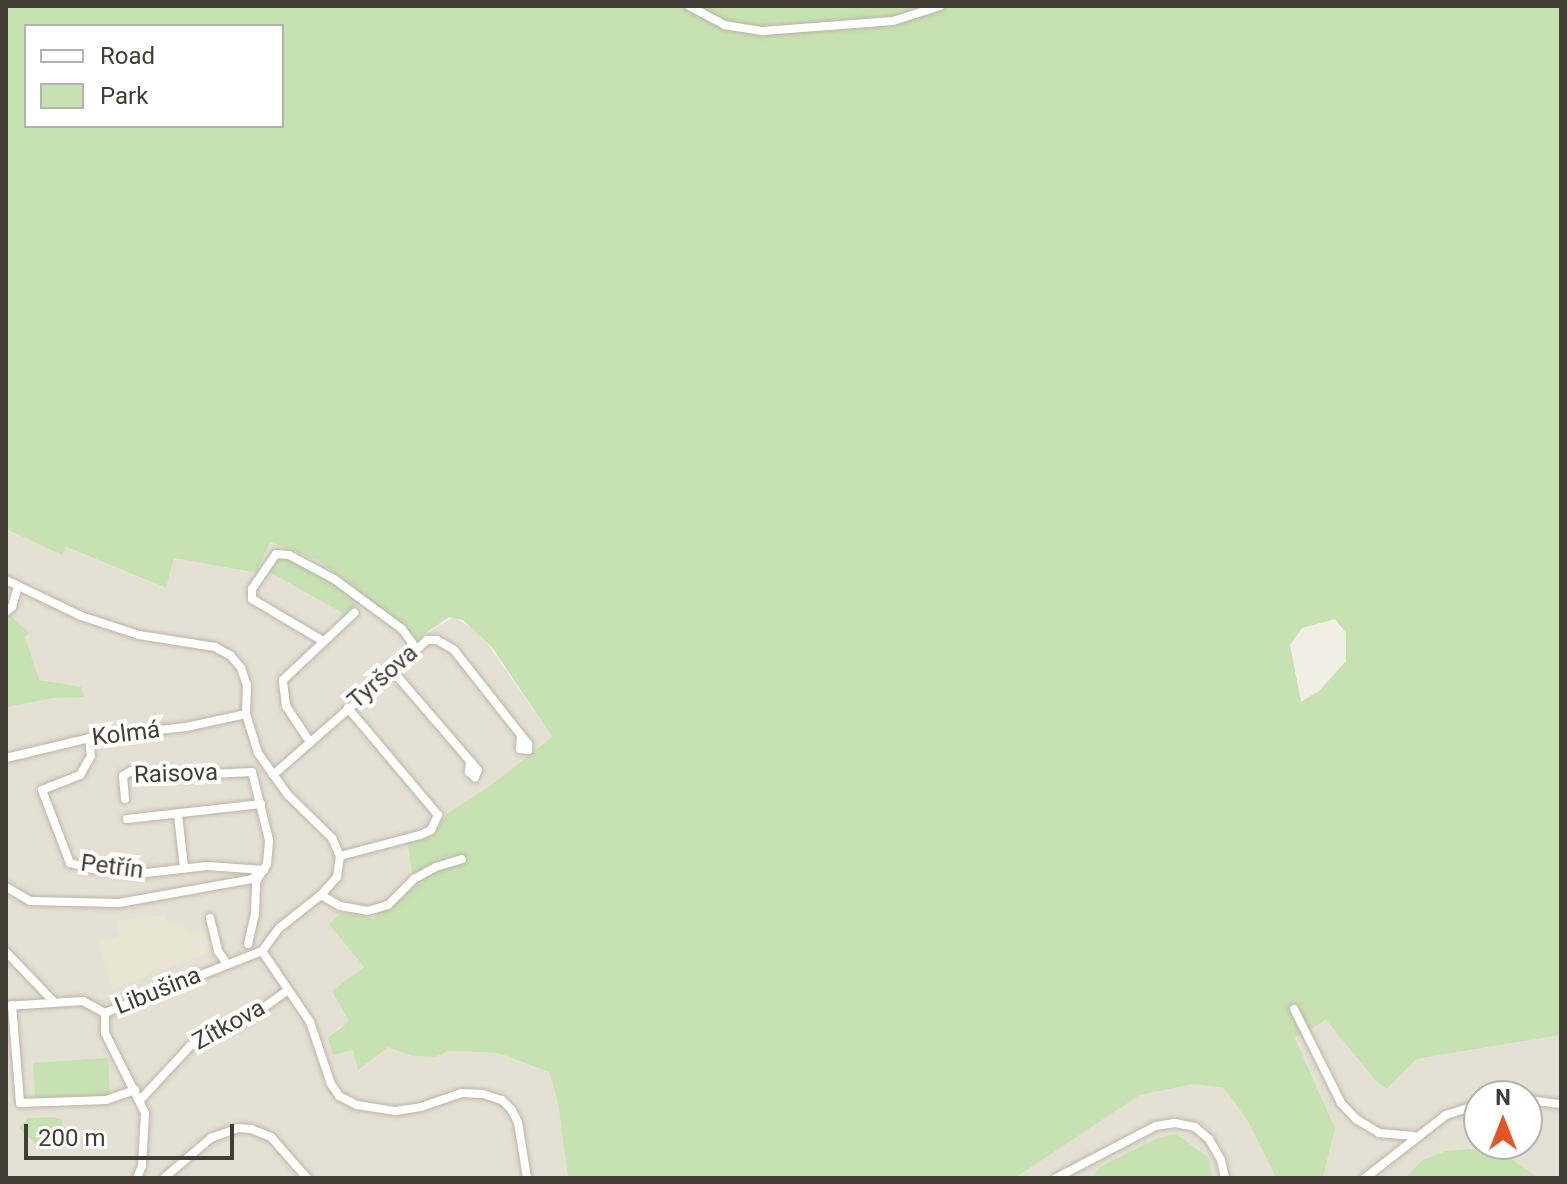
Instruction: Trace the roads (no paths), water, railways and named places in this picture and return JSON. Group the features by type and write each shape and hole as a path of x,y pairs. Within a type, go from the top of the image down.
{"street":[{"path":"689,6 724,25 763,31 893,21 940,6"},
{"path":"323,641 252,599 252,589 276,554 289,555 334,579 402,629 416,648"},
{"path":"6,580 81,616 139,635 224,650 241,668 247,685 246,714 264,761 273,775 332,838 340,856 337,877 321,895 279,928 262,951 310,1022 331,1084 339,1096 357,1105 396,1111 421,1107 462,1093 483,1094 502,1100 518,1122 527,1178"},
{"path":"6,612 12,607 18,586"},
{"path":"310,742 286,706 281,685 354,613"},
{"name":"Tyršova","path":"273,775 427,640 447,644 521,735"},
{"path":"391,669 470,761"},
{"path":"340,856 420,835 431,830 438,815 348,708"},
{"name":"Kolmá","path":"6,758 89,738 186,727 246,714"},
{"name":"Petřín","path":"89,738 91,756 80,775 42,790 70,863 93,869 146,873 184,868 248,867 264,870"},
{"path":"248,944 255,914 256,881 264,870 269,840 252,772 264,761"},
{"name":"Raisova","path":"125,799 123,776 131,771 153,777 252,772"},
{"name":"Raisova","path":"127,819 261,804"},
{"name":"Raisova","path":"178,815 184,868"},
{"path":"321,895 340,906 368,911 388,905 414,879 436,867 462,859"},
{"path":"6,887 30,901 119,903 252,879 264,870"},
{"path":"210,918 218,951 227,964"},
{"name":"Libušina","path":"9,1005 83,1001 105,1013 262,951"},
{"path":"6,952 53,1001"},
{"name":"Zítkova","path":"141,1099 190,1046 245,1021 288,990"},
{"path":"9,1005 18,1099 23,1105 106,1100 135,1090"},
{"path":"1294,1009 1341,1103 1356,1119 1379,1133 1414,1136"},
{"path":"105,1013 105,1033 141,1099 145,1132 137,1178"},
{"path":"1365,1178 1414,1136 1446,1115 1463,1109"},
{"path":"1056,1178 1156,1126 1175,1123 1195,1127 1209,1139 1221,1160 1225,1178"},
{"path":"164,1178 211,1138 238,1128 271,1137 307,1178"}]}
